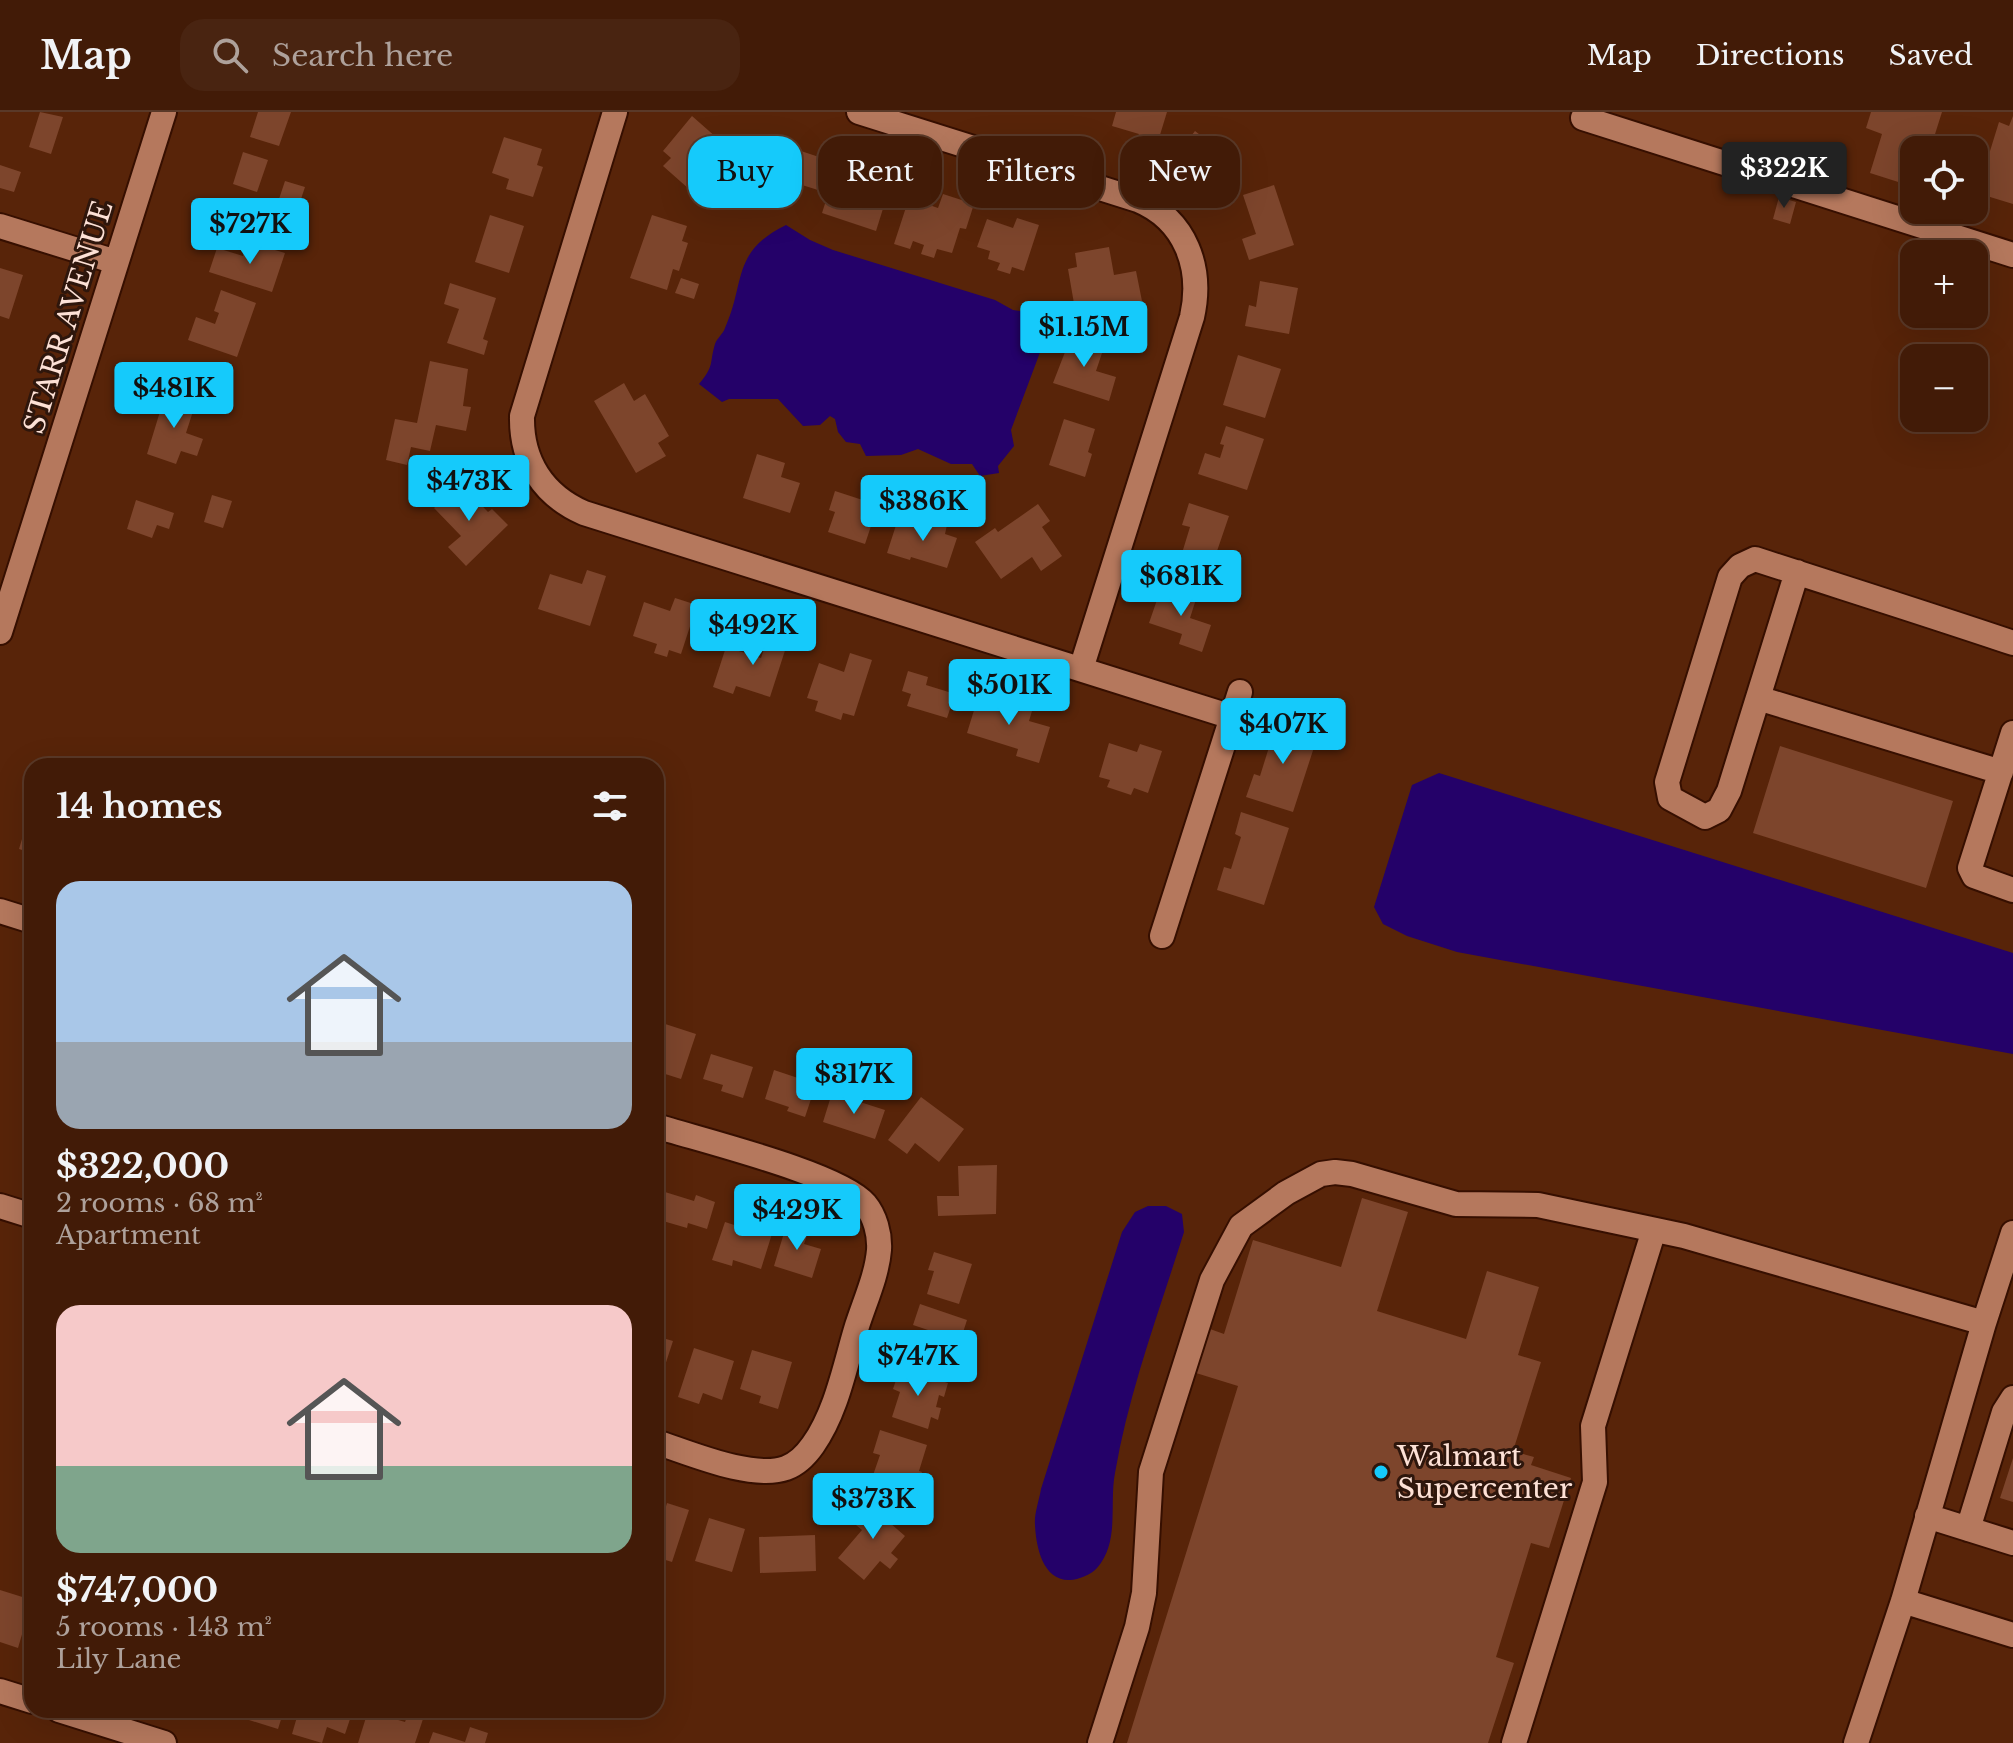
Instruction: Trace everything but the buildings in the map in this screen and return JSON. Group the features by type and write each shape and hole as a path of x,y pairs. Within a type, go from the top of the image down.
{"street":[{"name":"STARR AVENUE","path":"0,632 164,112"},
{"path":"615,112 524,405 522,429 526,452 533,471 544,486 560,500 584,513 1232,717"},
{"path":"859,112 1138,200 1154,207 1171,222 1189,249 1196,277 1192,317 1081,669"},
{"path":"1583,118 1900,208"},
{"path":"1951,224 2013,255"},
{"path":"0,226 116,262"},
{"path":"1797,572 1729,791 1719,810 1705,817 1670,798 1667,782 1730,577 1740,566 1755,559 1797,572 2013,643"},
{"path":"1162,936 1240,692"},
{"path":"1758,698 2001,772"},
{"path":"2013,733 1970,868 1974,876 2013,890"},
{"path":"0,911 24,918"},
{"path":"664,1129 815,1176 854,1194 871,1212 878,1237 876,1264 831,1409 804,1456 786,1468 762,1471 664,1444"},
{"path":"1100,1743 1137,1627 1144,1593 1150,1482 1155,1459 1212,1280 1241,1226 1307,1180 1335,1172 1352,1174 1456,1204 1538,1205 1684,1236 1984,1323"},
{"path":"0,1206 24,1214"},
{"path":"1514,1743 1595,1482 1593,1426 1654,1230"},
{"path":"1856,1743 1903,1601 2013,1233"},
{"path":"1961,1400 2008,1405 1968,1529"},
{"path":"1927,1516 2013,1543"},
{"path":"1903,1601 2013,1635"},
{"path":"0,1691 24,1698"},
{"path":"84,1718 164,1743"}],"shaded area":[{"path":"786,225 833,250 995,300 1013,310 1029,312 1040,322 1042,347 1011,430 1014,446 998,466 999,473 980,476 972,464 951,464 918,449 901,455 866,456 860,444 846,442 838,432 835,419 830,416 820,425 803,426 778,399 729,399 722,402 699,384 710,368 715,344 725,328 748,257 768,235"},
{"path":"1439,773 2013,953 2013,1054 1457,952 1407,936 1383,924 1374,907 1412,785"},
{"path":"1148,1206 1166,1206 1182,1214 1184,1232 1128,1412 1113,1485 1109,1547 1092,1572 1073,1580 1061,1579 1047,1569 1037,1543 1035,1521 1041,1489 1122,1232 1135,1212"}],"place":[{"name":"Walmart Supercenter","path":"1381,1472"}]}
